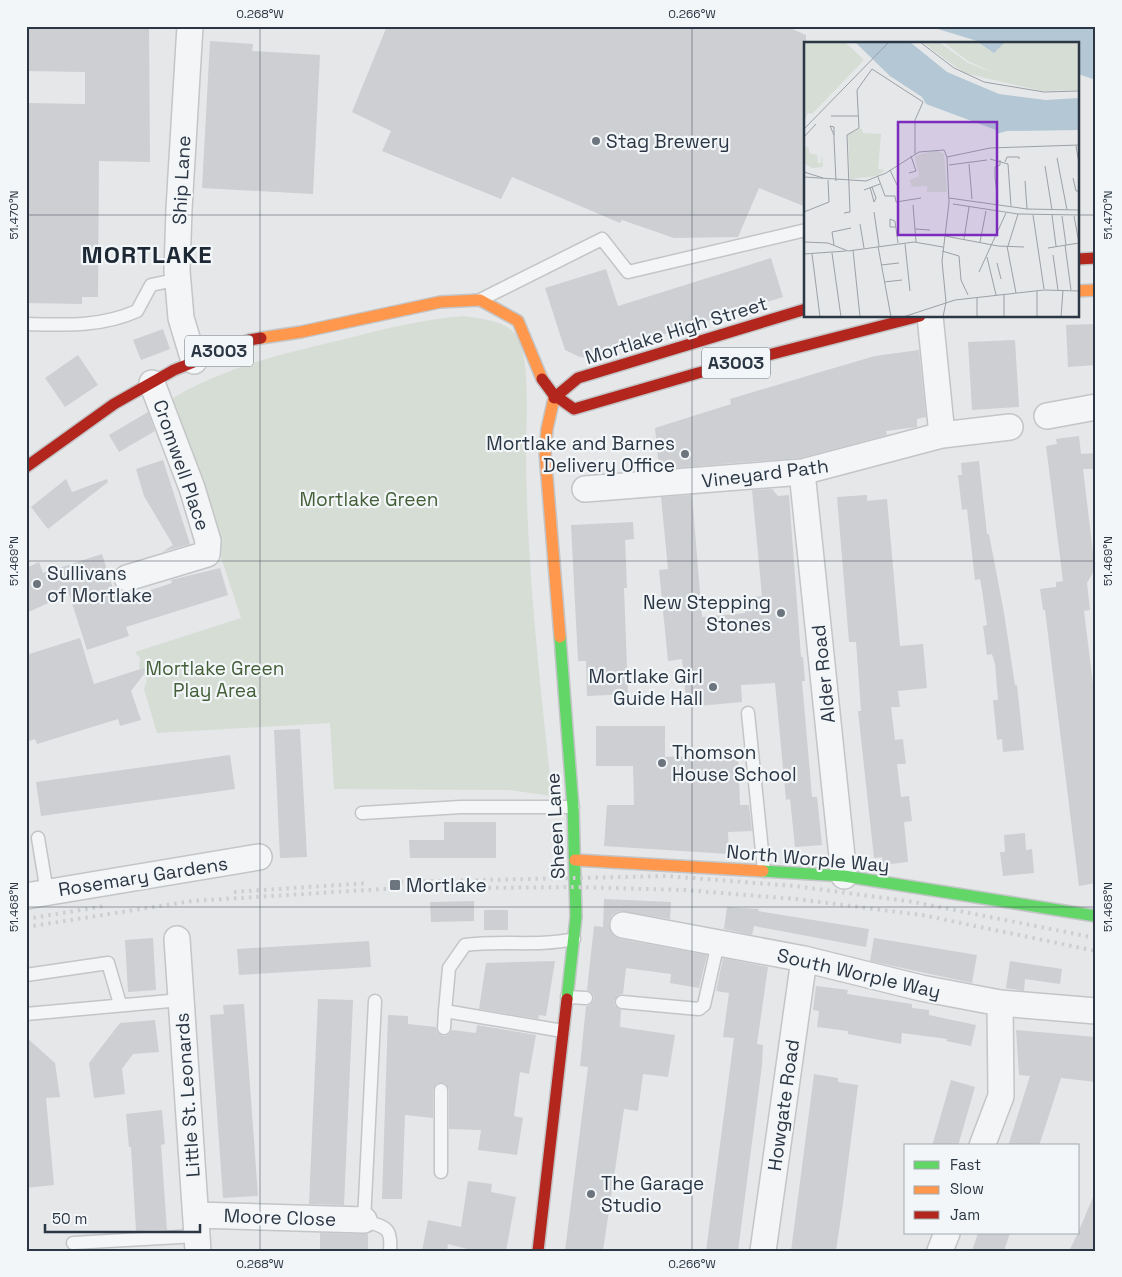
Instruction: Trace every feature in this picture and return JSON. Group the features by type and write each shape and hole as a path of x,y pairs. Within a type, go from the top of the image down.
{"main road":[{"path":"1080,259 1096,258"},
{"path":"1080,291 1096,290"},
{"name":"A3003","path":"26,467 114,404 152,382 194,362 249,340 301,332 440,302 480,300"},
{"path":"480,300 518,321 534,362 554,398"},
{"name":"Mortlake High Street","path":"554,398 578,378 804,310"},
{"name":"A3003","path":"554,398 570,408 579,409 698,373 912,318"},
{"name":"Sheen Lane","path":"538,1251 576,917 573,807 545,452 547,429 554,398"},
{"name":"North Worple Way","path":"575,860 844,876 1096,916"}],"street":[{"name":"Ship Lane","path":"190,26 179,208 178,282 181,318 194,362"},
{"path":"930,318 942,436"},
{"name":"Cromwell Place","path":"127,578 207,554 208,541 192,488 152,382"},
{"path":"1047,416 1096,407"},
{"name":"Vineyard Path","path":"585,489 802,472 942,436 1010,427"},
{"name":"Alder Road","path":"802,472 844,876"},
{"name":"Rosemary Gardens","path":"36,894 259,857"},
{"name":"South Worple Way","path":"623,925 804,958 921,988 1000,1003 1096,1011"},
{"name":"Little St. Leonards","path":"177,939 197,1234"},
{"name":"Howgate Road","path":"763,1251 804,958"},
{"path":"983,1144 1001,1096 1000,1003"},
{"name":"Moore Close","path":"197,1234 364,1220"},
{"path":"940,1251 947,1234"}],"lane":[{"path":"480,300 602,239 628,272 804,230"},
{"path":"26,324 78,325 106,322 137,311 151,285 170,281 178,282"},
{"path":"748,713 764,871"},
{"path":"362,812 460,807 573,807"},
{"path":"36,894 38,838"},
{"path":"444,1028 449,968 465,945 480,943 558,943 574,939"},
{"path":"622,1002 699,1009 704,1005 718,943"},
{"path":"26,975 108,963 120,1004"},
{"path":"567,997 586,998"},
{"path":"26,1014 120,1004 181,1000"},
{"path":"375,1001 364,1220 387,1228 391,1235 390,1251"},
{"path":"445,1011 563,1031"},
{"path":"442,1090 442,1172"},
{"path":"73,1242 197,1234"}],"green space":[{"name":"Mortlake Green","path":"464,316 492,321 506,326 516,335 521,344 524,357 527,389 528,535 538,665 552,796 509,790 334,789 330,723 157,733 144,689 147,680 139,667 140,658 135,652 241,618 176,420 173,398 214,377 278,355 404,325"}],"water":[{"path":"928,26 1096,26 1096,80 1080,75 1080,42 980,42"}],"building":[{"path":"26,26 149,26 150,162 99,161 98,297 82,297 82,304 26,303 26,103 85,104 85,72 26,71"},
{"name":"Stag Brewery","path":"387,26 785,26 806,35 806,42 804,42 804,206 759,188 738,237 674,238 622,220 620,223 512,177 501,199 382,151 391,131 352,112"},
{"path":"210,41 253,44 252,51 320,55 313,194 202,188"},
{"path":"771,258 783,297 589,358 580,357 565,350 545,288 606,269 618,306"},
{"path":"1096,324 1096,365 1068,367 1066,325"},
{"path":"163,329 170,349 141,360 133,340"},
{"path":"1015,340 1019,407 972,410 968,342"},
{"path":"919,350 926,417 917,419 917,427 886,431 887,435 800,458 659,469 655,428 731,404 730,399 817,373 875,356"},
{"path":"78,355 98,385 65,407 45,378"},
{"path":"148,412 155,431 119,452 109,435"},
{"path":"1079,436 1081,454 1096,453 1096,469 1083,469 1095,569 1087,583 1090,610 1084,611 1096,708 1096,883 1079,886 1045,610 1043,610 1040,589 1056,587 1056,582 1063,581 1046,446 1057,444 1056,439"},
{"path":"163,460 190,544 162,552 173,545 144,496 136,469"},
{"path":"979,461 987,534 989,534 1004,613 1015,685 1017,685 1024,750 1003,752 1002,739 997,740 993,700 998,700 995,664 992,654 987,655 983,626 987,625 982,590 980,579 975,580 967,509 962,510 958,475 962,475 961,463"},
{"path":"66,479 72,492 107,479 108,482 48,529 31,507"},
{"path":"772,489 778,496 789,495 801,657 803,657 805,681 802,681 812,797 817,797 822,845 795,847 790,799 786,800 775,683 741,685 742,702 687,707 682,659 668,661 659,570 668,569 661,497 692,495 702,617 745,613 744,598 762,596 752,490"},
{"path":"867,495 867,501 887,499 900,646 923,644 927,688 898,691 900,707 891,707 895,740 903,739 906,764 897,764 901,797 909,796 912,821 904,822 908,862 883,865 882,857 874,858 858,711 861,711 856,642 849,642 837,497"},
{"path":"633,522 634,539 625,540 627,588 624,588 628,694 587,696 586,661 578,661 571,525"},
{"path":"102,554 117,601 172,583 171,580 220,568 228,595 126,627 129,636 87,650 69,594 26,613 26,568 39,562 43,573"},
{"path":"80,638 94,684 150,666 131,691 141,720 120,726 118,719 37,744 35,739 26,742 26,655"},
{"path":"596,726 665,726 665,757 738,754 740,805 749,805 752,831 728,832 729,854 604,846 607,805 634,805 633,766 596,766"},
{"path":"300,729 307,857 280,858 274,730"},
{"path":"230,755 235,789 41,816 36,782"},
{"name":"Mortlake","path":"444,822 496,822 496,858 410,858 409,840 444,840"},
{"path":"1025,833 1026,850 1032,849 1034,873 1003,876 1000,852 1005,852 1004,835"},
{"path":"604,899 671,902 670,919 619,911 612,915 609,922 610,930 614,936 620,939 707,955 699,988 670,983 671,974 626,968 623,994 618,995 614,1001 615,1006 621,1010 620,1027 675,1035 668,1077 643,1074 638,1111 624,1109 603,1251 565,1251 588,1067 580,1066 586,1006 590,1005 594,999 593,994 587,990 594,926 603,927"},
{"path":"474,901 474,921 431,922 430,902"},
{"path":"727,907 759,909 758,911 869,929 866,947 754,926 752,935 724,929"},
{"path":"484,910 508,910 508,930 484,930"},
{"path":"153,938 156,990 128,992 125,940"},
{"path":"874,938 977,955 972,983 870,961"},
{"path":"369,941 371,967 239,975 237,949"},
{"path":"723,958 768,967 757,1044 763,1045 762,1065 738,1251 706,1251 734,1038 723,1037 729,993 716,991"},
{"path":"555,961 546,1016 539,1015 538,1019 479,1009 486,963"},
{"path":"1010,961 1062,969 1060,984 1025,979 1024,991 1006,988"},
{"path":"816,986 848,990 847,994 912,1004 912,1008 929,1010 929,1015 976,1025 971,1046 946,1041 947,1039 902,1033 901,1044 848,1034 848,1031 817,1027 819,1011 813,1010"},
{"path":"318,999 353,1000 344,1205 309,1204"},
{"path":"244,1004 258,1196 223,1198 210,1015 224,1014 223,1005"},
{"path":"388,1015 408,1016 408,1024 436,1027 437,1032 443,1036 448,1035 452,1030 476,1033 477,1025 536,1035 529,1074 520,1072 514,1116 523,1118 517,1155 478,1150 481,1130 449,1129 449,1090 445,1083 437,1083 433,1090 433,1118 405,1115 402,1199 382,1199"},
{"path":"155,1020 159,1052 133,1054 122,1069 125,1094 94,1098 89,1063 120,1023"},
{"path":"1016,1030 1096,1037 1096,1082 1061,1078 1040,1144 1009,1144 1030,1076 1019,1075"},
{"path":"26,1037 55,1063 60,1097 46,1098 54,1185 26,1188"},
{"path":"814,1074 838,1078 838,1082 858,1085 842,1210 836,1251 791,1251"},
{"path":"951,1080 975,1087 959,1144 933,1144"},
{"path":"162,1110 165,1144 161,1145 167,1230 136,1231 131,1147 129,1147 126,1114"},
{"path":"468,1181 492,1184 491,1192 516,1197 506,1251 475,1251 448,1244 447,1251 422,1251 428,1220 461,1227"},
{"path":"1096,1190 1096,1251 1069,1251 1078,1234 1080,1234 1080,1228"},
{"path":"320,1233 368,1234 368,1251 320,1251"},
{"path":"978,1234 1010,1234 1004,1251 972,1251"}],"railway":[{"path":"393,882 666,876 795,886 914,902 1096,938"},
{"path":"234,892 368,883"},
{"path":"26,927 192,901 383,889 575,887 685,890 796,899 922,915 1096,951"},
{"path":"26,919 105,906"}],"traffic: fast":[{"path":"560,637 573,807 576,917 567,999"},
{"path":"763,871 844,876 1096,916"}],"traffic: slow":[{"path":"1080,291 1096,290"},
{"path":"261,338 301,332 440,302 480,300 518,321 542,379"},
{"path":"554,398 547,429 545,452 560,637"},
{"path":"575,860 763,871"}],"traffic: jam":[{"path":"1080,259 1096,258"},
{"path":"554,398 578,378 804,310"},
{"path":"542,379 553,394 574,409 698,373 912,318"},
{"path":"26,467 114,404 174,370 249,340 261,338"},
{"path":"538,1251 567,999"}],"place":[{"name":"Stag Brewery","path":"596,141"},
{"name":"Mortlake and Barnes Delivery Office","path":"685,454"},
{"name":"Sullivans of Mortlake","path":"37,584"},
{"name":"New Stepping Stones","path":"781,613"},
{"name":"Mortlake Girl Guide Hall","path":"713,687"},
{"name":"Thomson House School","path":"662,763"},
{"name":"Mortlake","path":"395,885"},
{"name":"The Garage Studio","path":"591,1194"}],"district":[{"name":"MORTLAKE","path":"147,255"}],"park label":[{"name":"Mortlake Green Play Area","path":"215,679"}]}
